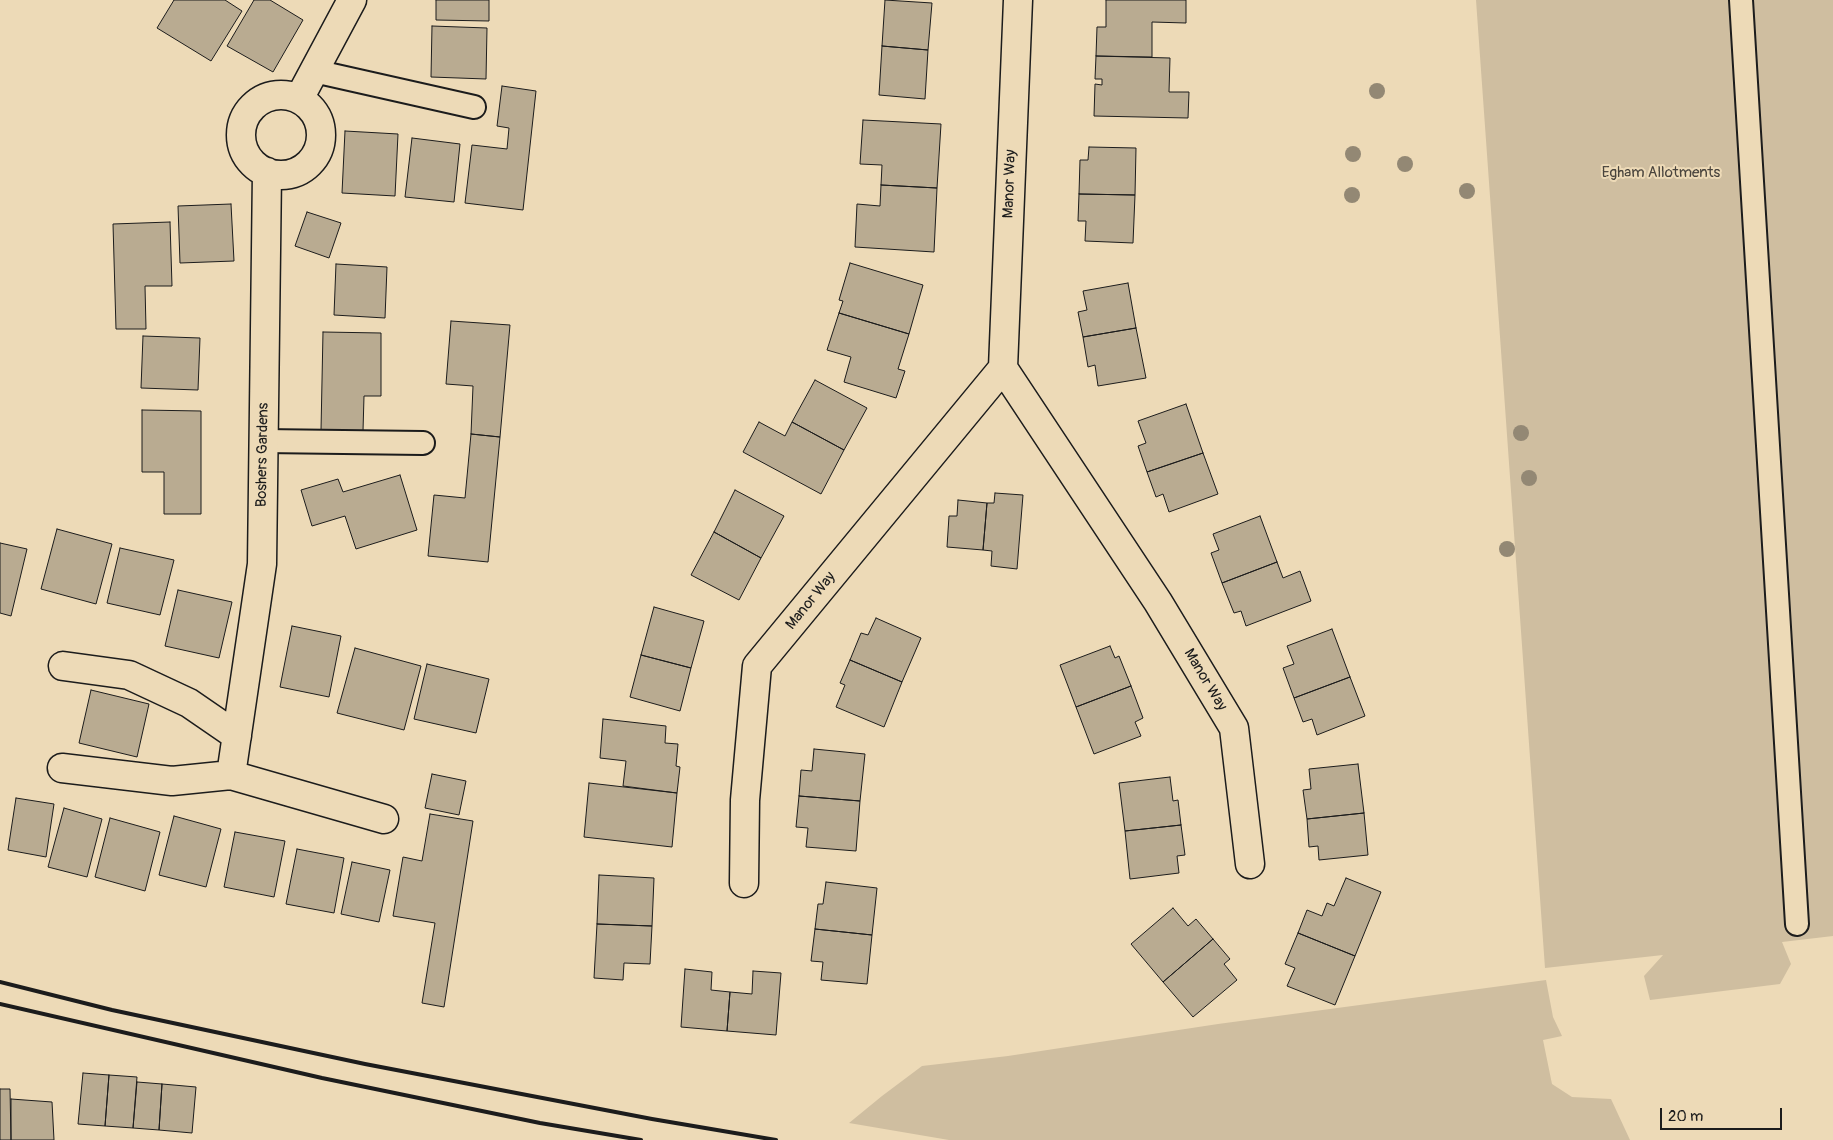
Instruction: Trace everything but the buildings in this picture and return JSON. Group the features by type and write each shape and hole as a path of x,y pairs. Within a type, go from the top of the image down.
{"street":[{"path":"299,99 352,0"},
{"name":"Manor Way","path":"1018,0 1003,368 1158,602 1234,728 1250,864"},
{"path":"282,95 299,99 310,107 318,119 321,132 320,147 313,160 303,169 290,174 276,175 266,172 255,165 246,154 242,141 242,127 247,114 257,104 269,97 282,95"},
{"name":"Boshers Gardens","path":"231,775 262,564 266,172"},
{"name":"Manor Way","path":"744,883 745,800 757,666 1003,368"},
{"path":"63,666 129,675 189,702 237,736"},
{"path":"62,768 172,781 231,775 384,819"}],"lane":[{"path":"1742,0 1797,924"},
{"path":"314,71 474,107"},
{"path":"263,442 424,443"}],"green space":[{"name":"Egham Allotments","path":"1476,0 1833,0 1833,936 1782,942 1791,964 1780,984 1650,1000 1644,976 1663,955 1545,968"},
{"path":"1546,980 1553,1017 1562,1036 1543,1040 1552,1084 1572,1097 1611,1099 1630,1140 949,1140 849,1123 922,1066 1008,1056 1218,1024"}],"railway":[{"path":"0,982 112,1010 365,1064 652,1119 776,1140"},
{"path":"0,1004 322,1078 540,1123 641,1140"}]}
